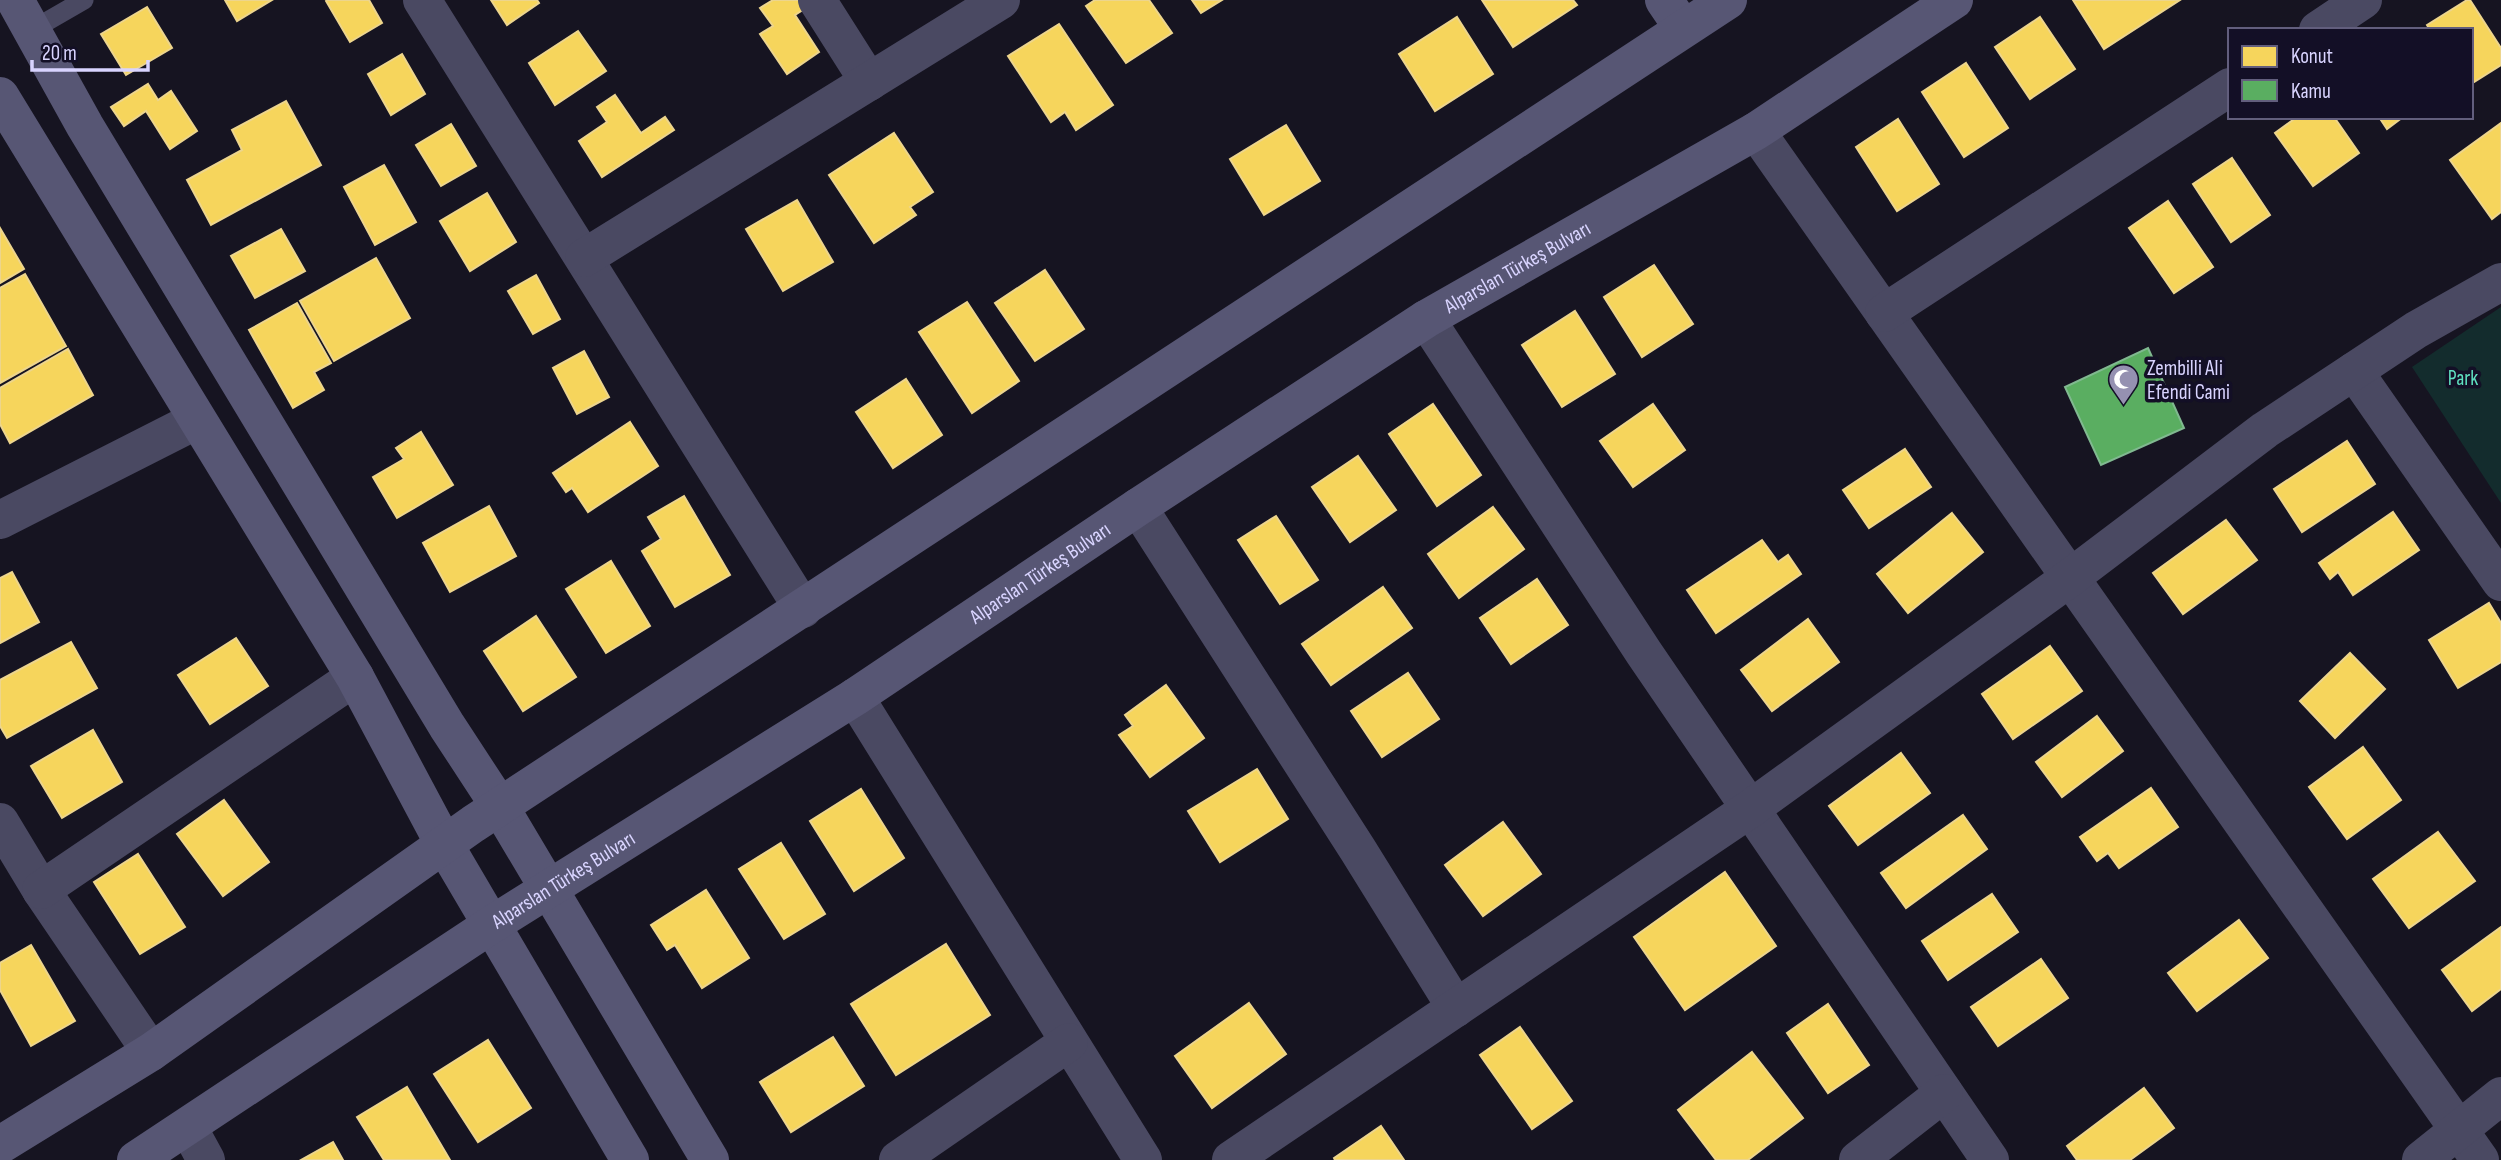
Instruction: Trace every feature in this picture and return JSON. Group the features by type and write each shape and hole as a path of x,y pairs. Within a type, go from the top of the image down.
{"main road":[{"path":"0,1145 151,1052 443,844 803,609 1673,14 1728,0"},
{"name":"Alparslan Türkeş Bulvarı","path":"136,1160 491,925 855,697 1138,507 1426,319 1756,131 1954,0"},
{"path":"24,15 92,138 447,726 500,807 710,1160"},
{"path":"0,96 355,677 443,844 630,1160"}],"street":[{"path":"422,0 803,609"},
{"path":"817,0 869,82"},
{"path":"584,258 1002,0"},
{"path":"2321,28 2363,0"},
{"path":"1884,313 2228,88"},
{"path":"1756,131 2470,1145"},
{"path":"1231,1160 1750,809 2071,578 2265,430 2416,330 2501,282"},
{"path":"1426,319 1644,653 1990,1160"},
{"path":"2354,371 2501,582"},
{"path":"0,520 197,419"},
{"path":"1138,507 1456,1008"},
{"path":"41,890 355,677"},
{"path":"855,697 1143,1160"},
{"path":"0,822 41,890 151,1052"},
{"path":"898,1160 1069,1042"},
{"path":"1858,1160 1944,1093"},
{"path":"2421,1160 2470,1145 2501,1096"},
{"path":"188,1127 206,1160"}],"lane":[{"path":"24,15 84,0"}],"green space":[{"name":"Park","path":"2501,307 2501,503 2412,367"}],"building: Konut":[{"path":"225,0 272,0 237,21"},
{"path":"327,0 369,0 382,23 350,42"},
{"path":"491,0 537,0 539,3 507,25"},
{"path":"773,0 801,0 806,8 795,15 819,52 787,74 760,34 773,26 760,8"},
{"path":"1095,0 1149,0 1172,33 1126,63 1086,6"},
{"path":"1192,0 1222,0 1201,13"},
{"path":"1482,0 1573,0 1577,5 1513,47"},
{"path":"2073,0 2180,0 2104,49"},
{"path":"2470,0 2501,48 2501,65 2473,83 2473,28 2429,28 2427,25"},
{"path":"147,7 172,48 126,75 101,34"},
{"path":"1457,17 1493,74 1435,111 1399,54"},
{"path":"2040,17 2075,69 2030,99 1995,47"},
{"path":"1059,24 1113,105 1076,130 1065,112 1051,122 1008,56"},
{"path":"578,31 606,71 555,105 529,63"},
{"path":"402,54 425,94 391,115 368,74"},
{"path":"1966,63 2008,128 1964,157 1922,92"},
{"path":"148,84 158,100 171,91 197,131 170,149 146,111 124,126 111,107"},
{"path":"615,95 641,133 665,117 674,130 602,177 579,141 607,122 597,107"},
{"path":"286,101 321,165 211,225 187,180 242,150 232,130"},
{"path":"1898,119 1939,184 1897,211 1856,147"},
{"path":"2294,119 2335,119 2359,153 2313,186 2275,133"},
{"path":"2380,119 2400,119 2387,129"},
{"path":"2501,123 2501,212 2492,219 2450,160"},
{"path":"451,124 476,166 441,186 416,145"},
{"path":"1286,125 1320,181 1264,215 1230,159"},
{"path":"894,133 933,192 910,207 916,215 874,243 829,175"},
{"path":"2232,158 2270,215 2231,242 2193,184"},
{"path":"384,165 416,222 375,245 344,187"},
{"path":"487,193 516,242 470,271 440,221"},
{"path":"797,200 833,262 783,291 746,229"},
{"path":"2168,201 2213,267 2174,293 2129,228"},
{"path":"0,228 24,269 0,283"},
{"path":"281,229 305,271 255,298 231,256"},
{"path":"376,258 410,318 334,361 300,301"},
{"path":"1654,265 1693,324 1642,357 1604,297"},
{"path":"1045,270 1084,329 1035,361 995,303"},
{"path":"25,274 66,346 0,383 0,288"},
{"path":"536,275 560,319 533,334 508,291"},
{"path":"967,302 1019,381 972,413 919,332"},
{"path":"297,303 331,363 314,372 324,390 293,408 249,330"},
{"path":"1575,311 1615,374 1562,407 1522,345"},
{"path":"68,349 93,395 10,443 0,424 0,388"},
{"path":"584,351 609,397 577,414 553,368"},
{"path":"906,379 942,435 893,468 856,412"},
{"path":"1433,404 1481,475 1437,506 1389,434"},
{"path":"1653,404 1685,450 1633,487 1600,441"},
{"path":"630,422 658,466 588,512 572,488 566,492 553,473"},
{"path":"421,432 453,485 397,518 373,477 404,459 396,448"},
{"path":"2347,441 2375,484 2302,532 2274,489"},
{"path":"1905,449 1931,487 1869,528 1843,490"},
{"path":"1358,456 1396,510 1350,542 1312,487"},
{"path":"684,496 730,575 675,607 642,551 661,539 648,517"},
{"path":"489,506 516,556 450,592 423,543"},
{"path":"1493,507 1524,549 1459,598 1428,554"},
{"path":"2393,512 2419,550 2353,595 2338,572 2330,579 2319,563"},
{"path":"1952,513 1983,552 1908,613 1877,574"},
{"path":"1276,516 1318,580 1280,604 1238,540"},
{"path":"2226,520 2257,560 2183,614 2153,573"},
{"path":"1762,540 1778,562 1788,555 1801,574 1716,633 1687,590"},
{"path":"611,561 650,626 606,653 566,589"},
{"path":"12,572 39,622 0,643 0,578"},
{"path":"1537,579 1568,625 1511,664 1480,618"},
{"path":"1383,587 1412,628 1331,685 1302,644"},
{"path":"2489,603 2501,623 2501,662 2458,688 2429,640"},
{"path":"536,616 576,677 523,711 484,651"},
{"path":"1808,619 1839,662 1772,711 1741,670"},
{"path":"236,638 268,686 210,724 178,675"},
{"path":"71,642 97,688 7,738 0,726 0,680"},
{"path":"2050,646 2082,691 2013,739 1982,694"},
{"path":"2350,653 2385,689 2335,738 2300,701"},
{"path":"1408,673 1439,719 1382,757 1351,711"},
{"path":"1166,685 1204,738 1150,777 1119,735 1133,726 1125,715"},
{"path":"2097,716 2123,751 2062,797 2036,762"},
{"path":"93,730 122,782 62,818 31,766"},
{"path":"2363,747 2401,800 2347,839 2309,787"},
{"path":"1901,753 1930,793 1858,845 1829,806"},
{"path":"1257,769 1288,819 1220,862 1188,811"},
{"path":"2151,788 2178,827 2119,868 2108,853 2097,861 2080,837"},
{"path":"861,789 904,858 854,891 810,821"},
{"path":"224,800 269,862 223,896 177,834"},
{"path":"1963,815 1987,849 1906,908 1881,873"},
{"path":"1503,822 1541,874 1483,916 1445,865"},
{"path":"2438,832 2475,881 2409,928 2373,879"},
{"path":"781,843 825,914 784,939 739,869"},
{"path":"138,854 185,927 140,954 94,882"},
{"path":"1725,872 1776,946 1685,1010 1634,937"},
{"path":"706,890 749,958 702,988 675,945 667,950 651,925"},
{"path":"1992,894 2018,932 1948,980 1922,941"},
{"path":"2239,920 2268,958 2197,1011 2168,973"},
{"path":"2501,927 2501,989 2472,1011 2442,970"},
{"path":"946,944 990,1015 896,1075 851,1004"},
{"path":"31,945 75,1021 31,1046 0,990 0,963"},
{"path":"2041,959 2068,998 1998,1046 1971,1007"},
{"path":"1249,1003 1286,1054 1212,1108 1175,1056"},
{"path":"1828,1004 1869,1065 1828,1093 1787,1033"},
{"path":"1520,1027 1572,1101 1532,1129 1480,1055"},
{"path":"833,1037 864,1086 791,1132 760,1082"},
{"path":"488,1040 531,1108 478,1142 434,1074"},
{"path":"1752,1052 1803,1118 1748,1160 1716,1160 1678,1110"},
{"path":"407,1087 450,1160 384,1160 357,1117"},
{"path":"2144,1088 2174,1128 2130,1160 2077,1160 2067,1146"},
{"path":"1381,1126 1404,1160 1335,1160 1334,1158"},
{"path":"333,1142 343,1160 301,1160"}],"building: Kamu":[{"name":"Zembilli Ali Efendi Cami","path":"2148,348 2184,428 2101,465 2065,387"}],"place":[{"name":"Zembilli Ali Efendi Cami","path":"2124,407"}]}
